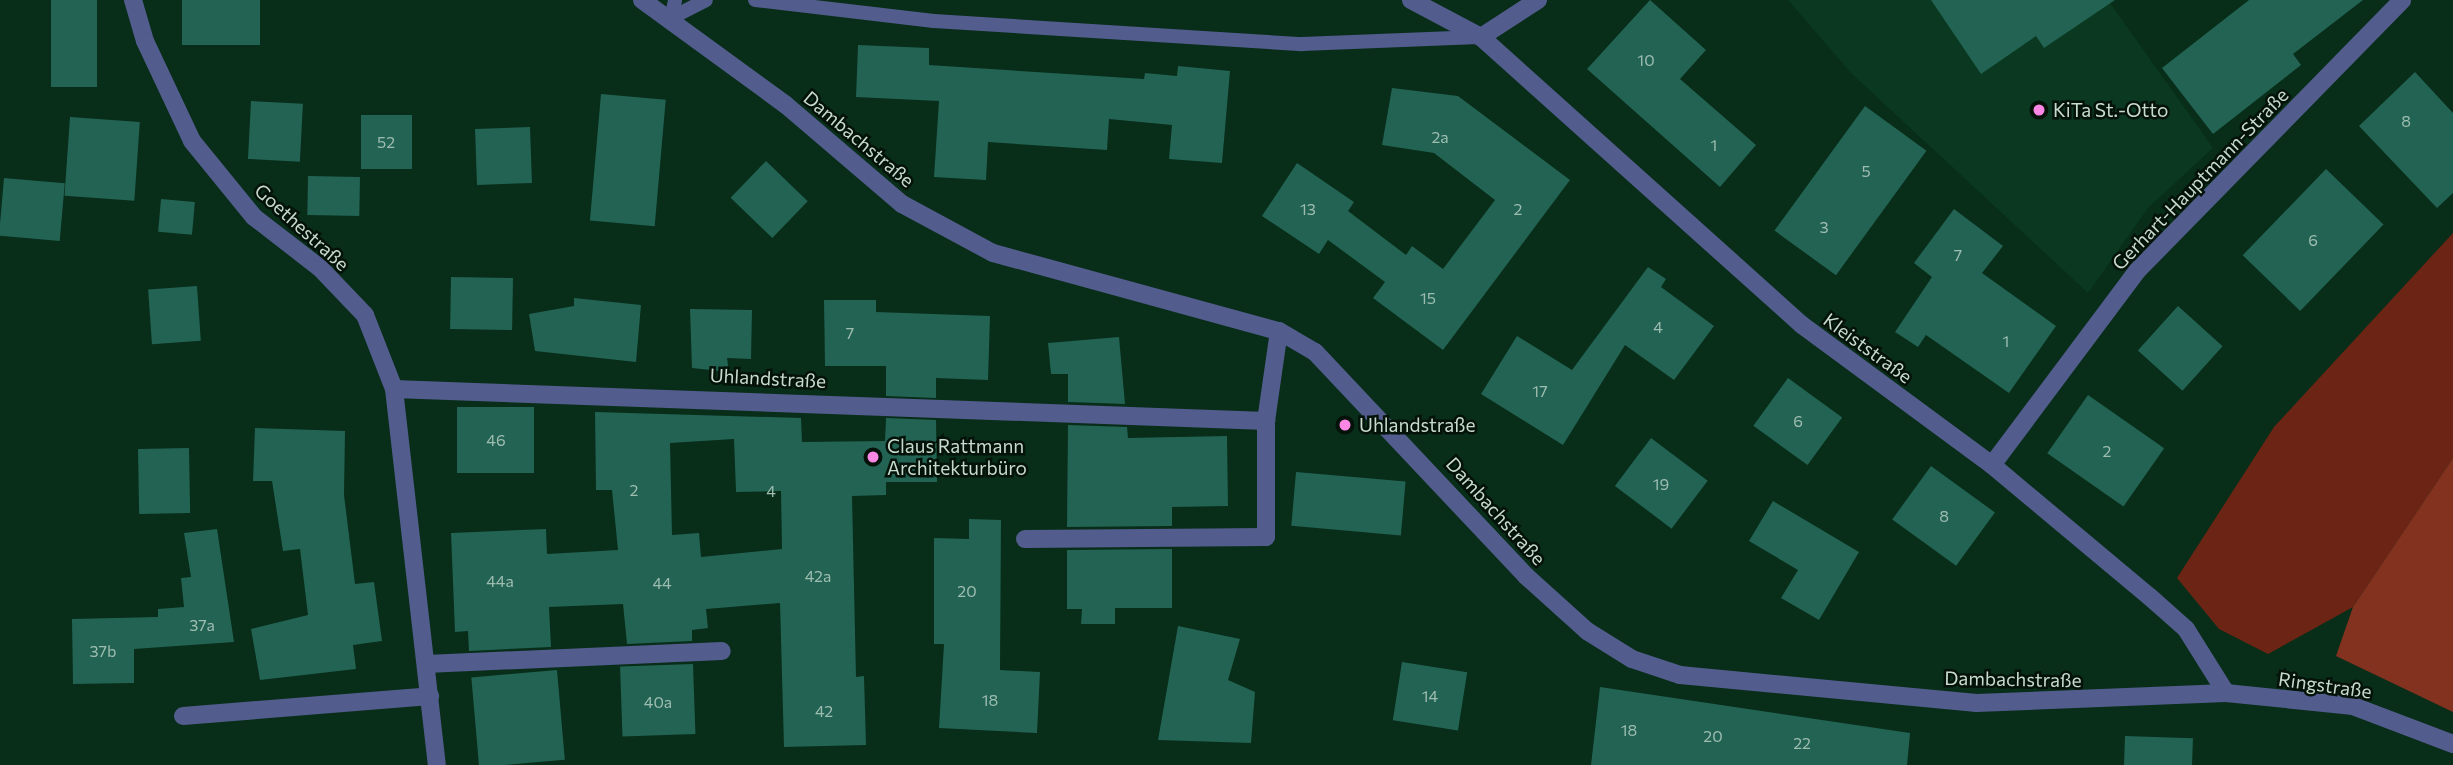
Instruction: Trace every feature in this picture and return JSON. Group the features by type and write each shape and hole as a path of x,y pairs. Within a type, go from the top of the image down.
{"street":[{"name":"Goethestraße","path":"133,0 145,41 192,141 254,217 320,268 365,315 394,389 437,765"},
{"name":"Dambachstraße","path":"642,0 673,9 902,204 993,253 1279,331 1315,352 1359,392 1526,576 1587,631 1632,659 1680,675 1977,702 2226,693"},
{"name":"Kleiststraße","path":"1411,0 1480,37 1802,325 1992,465 2186,629 2226,693"},
{"path":"1480,37 1538,0"},
{"name":"Gerhart-Hauptmann-Straße","path":"1992,465 2137,271 2402,0"},
{"path":"1025,539 1266,537 1266,421 1279,331"},
{"name":"Uhlandstraße","path":"394,389 1266,421"},
{"path":"426,664 722,651"},
{"name":"Ringstraße","path":"2226,693 2353,706 2453,744"},
{"path":"183,716 430,696"}],"lane":[{"path":"673,9 706,0"},
{"path":"755,0 934,21 1302,44 1480,37"}],"shaded area":[{"name":"KiTa St.-Otto","path":"1788,0 2108,0 2213,148 2148,208 2088,293 1851,73"},
{"path":"2453,233 2453,458 2353,607 2268,654 2219,629 2177,578 2274,427"},
{"path":"2453,458 2453,712 2336,656 2353,607"}],"building":[{"path":"51,0 97,0 97,87 51,87"},
{"path":"182,0 260,0 260,45 182,45"},
{"path":"1650,0 1706,50 1680,79 1756,145 1720,187 1587,69"},
{"path":"1931,0 2115,0 2044,48 2036,36 1981,74"},
{"path":"2249,0 2363,0 2293,54 2301,65 2213,134 2162,68"},
{"path":"858,45 929,48 929,65 1144,79 1145,73 1177,76 1178,66 1230,71 1222,163 1169,159 1172,125 1109,119 1107,150 988,142 986,180 934,177 939,101 856,97"},
{"path":"2415,72 2453,113 2453,193 2437,208 2359,126"},
{"path":"1392,88 1458,96 1570,180 1443,350 1373,298 1385,282 1328,240 1319,254 1262,216 1297,163 1354,202 1348,211 1406,255 1412,246 1443,269 1495,200 1434,153 1382,145"},
{"path":"601,94 666,100 655,226 590,221"},
{"path":"251,101 303,104 300,162 248,159"},
{"path":"1865,106 1926,151 1836,275 1774,231"},
{"path":"361,115 412,115 412,169 361,169"},
{"path":"70,117 140,122 134,201 64,196"},
{"path":"530,127 532,183 477,185 475,129"},
{"path":"766,161 808,201 772,238 731,198"},
{"path":"2326,169 2384,225 2300,311 2243,255"},
{"path":"308,176 360,177 359,216 307,215"},
{"path":"4,178 65,183 60,241 0,236"},
{"path":"161,199 195,202 192,235 158,232"},
{"path":"1954,209 2003,246 1982,273 2056,326 2009,393 1926,335 1918,347 1895,332 1932,277 1914,263"},
{"path":"1648,267 1666,279 1661,287 1714,326 1674,380 1625,345 1563,445 1481,394 1517,336 1572,370"},
{"path":"451,277 513,278 512,330 450,329"},
{"path":"197,286 201,341 152,344 148,289"},
{"path":"574,298 641,305 636,362 535,351 529,314 574,306"},
{"path":"824,300 876,300 876,312 990,316 988,380 936,378 936,398 886,396 886,366 825,366"},
{"path":"2178,306 2223,346 2182,391 2138,351"},
{"path":"690,309 752,310 751,359 727,358 729,372 692,368"},
{"path":"1119,337 1125,404 1068,402 1068,374 1051,374 1048,343"},
{"path":"1788,378 1842,417 1808,465 1753,426"},
{"path":"2088,395 2164,448 2123,507 2047,453"},
{"path":"457,407 534,407 534,473 457,473"},
{"path":"595,412 801,418 802,442 885,441 886,418 936,420 937,482 886,482 886,495 852,496 856,677 864,676 866,745 784,747 780,603 706,609 708,628 692,630 692,641 627,644 623,604 549,607 551,647 469,651 468,631 455,632 451,533 546,529 547,554 618,550 612,490 596,490","holes":["734,439 736,492 781,491 782,549 701,557 699,533 672,535 670,443"]},
{"path":"1068,425 1127,427 1128,438 1227,436 1228,506 1172,507 1172,526 1067,527"},
{"path":"255,428 345,431 344,495 355,584 374,582 382,641 353,645 356,669 260,680 251,629 308,615 300,549 283,551 272,481 253,481"},
{"path":"1651,438 1708,481 1672,529 1615,486"},
{"path":"189,448 190,513 139,514 138,449"},
{"path":"1931,466 1995,512 1956,566 1892,519"},
{"path":"1296,472 1406,482 1401,535 1291,526"},
{"path":"1773,501 1859,552 1819,620 1781,598 1798,570 1749,541"},
{"path":"969,519 1001,520 1000,670 1040,672 1037,733 939,728 944,644 934,644 934,538 969,539"},
{"path":"217,529 234,642 134,649 134,683 73,684 72,619 158,617 158,609 184,607 181,578 191,577 184,533"},
{"path":"1172,549 1172,608 1115,608 1115,624 1081,624 1082,609 1067,609 1067,550"},
{"path":"1178,626 1240,639 1228,680 1255,692 1251,743 1158,740"},
{"path":"1402,662 1467,672 1458,731 1393,720"},
{"path":"693,664 695,734 622,737 620,667"},
{"path":"557,670 565,760 479,765 471,677"},
{"path":"1600,687 1910,733 1907,765 1591,765"},
{"path":"2125,736 2193,738 2192,765 2124,765"}],"place":[{"name":"KiTa St.-Otto","path":"2039,110"},
{"name":"Uhlandstraße","path":"1345,425"},
{"name":"Claus Rattmann Architekturbüro","path":"873,457"}]}
